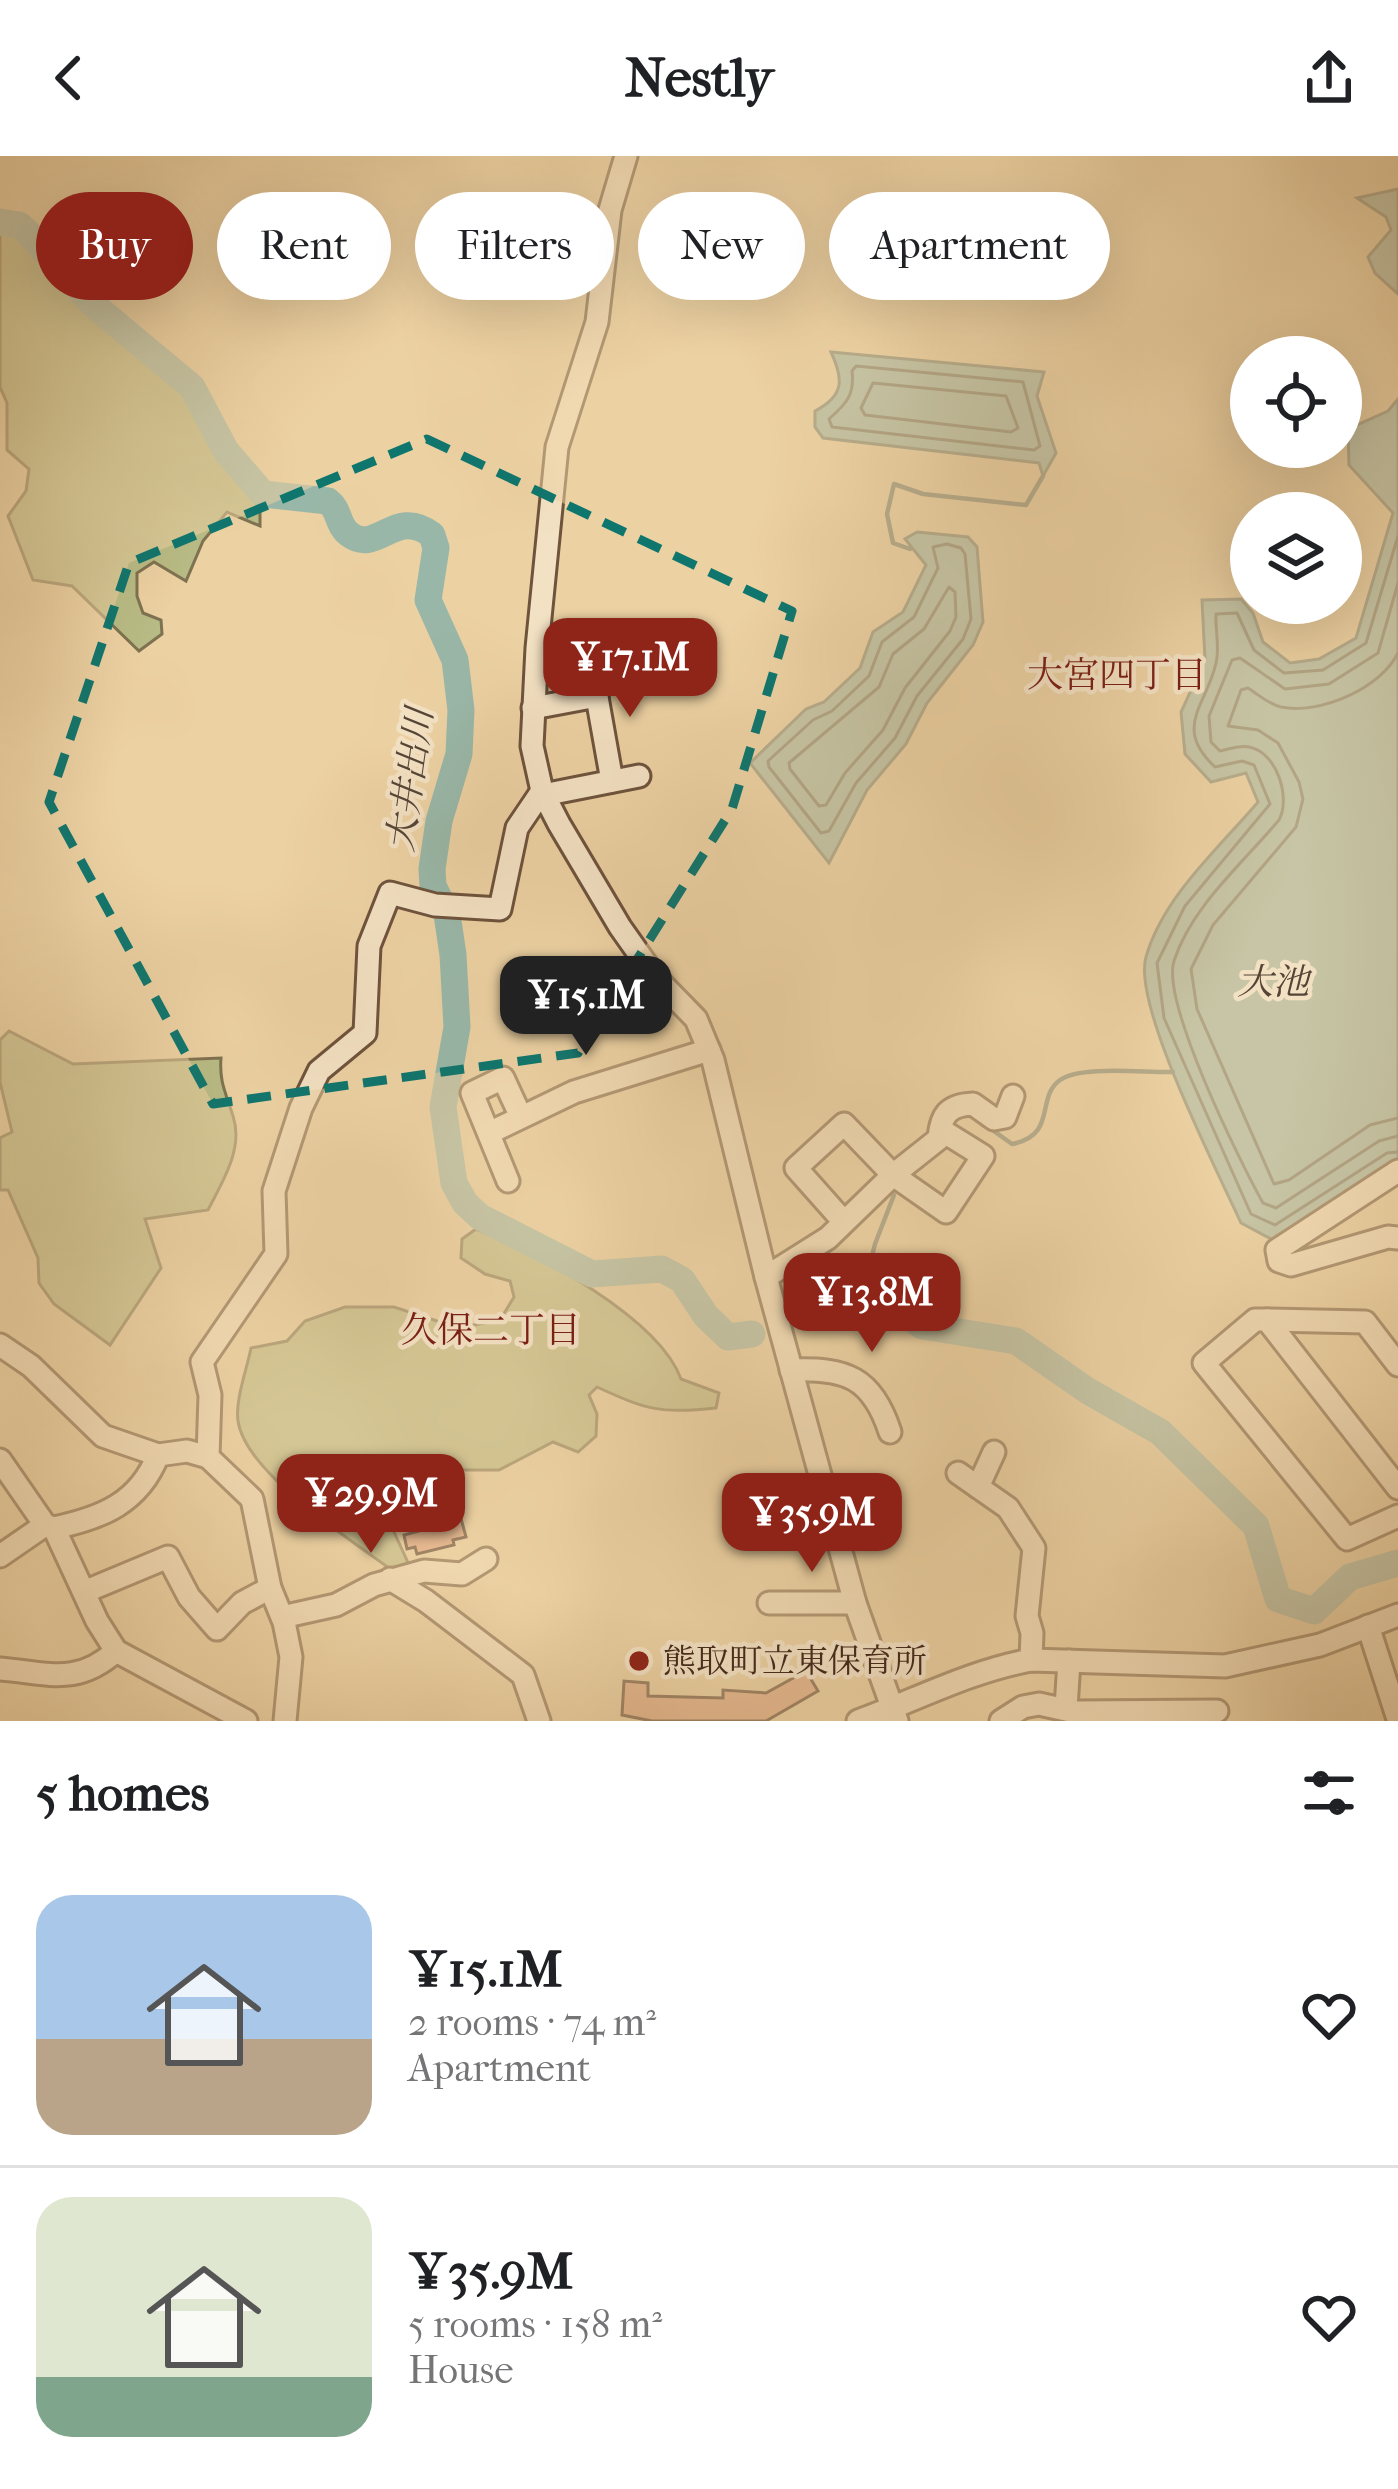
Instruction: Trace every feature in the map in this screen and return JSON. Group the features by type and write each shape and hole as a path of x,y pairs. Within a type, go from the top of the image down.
{"street":[{"path":"626,156 610,210 597,322 557,446 532,746 542,793 620,927 656,977 696,1018 709,1050 855,1603 895,1714"},
{"path":"592,669 612,781"},
{"path":"533,708 597,696"},
{"path":"208,1457 211,1409 202,1362 276,1254 274,1191 301,1108 319,1071 365,1033 368,946 389,893 445,906 500,909 517,828 542,793 639,776"},
{"path":"489,1133 574,1092 709,1050"},
{"path":"508,1181 472,1093 503,1078 521,1117"},
{"path":"939,1138 940,1118 947,1111 973,1104 994,1119 1005,1117 1013,1096"},
{"path":"766,1277 828,1238 892,1175 946,1133 983,1156 946,1212 892,1175 844,1124 796,1168 844,1222"},
{"path":"1398,1171 1277,1250 1279,1261 1291,1265 1398,1238"},
{"path":"1398,1365 1365,1322 1267,1320 1255,1320 1204,1363 1347,1539 1398,1516"},
{"path":"1267,1320 1398,1488"},
{"path":"0,1345 32,1366 103,1436 158,1455 188,1451 208,1457 252,1499 270,1588 291,1657 285,1721"},
{"path":"791,1370 828,1368 851,1375 881,1405 890,1432"},
{"path":"978,1487 994,1452"},
{"path":"0,1556 49,1527 93,1520 127,1501 158,1455"},
{"path":"0,1460 49,1527 116,1651 246,1721"},
{"path":"958,1473 1008,1508 1034,1548 1027,1616 1031,1660"},
{"path":"84,1592 168,1557 189,1598 218,1629 242,1603 270,1588"},
{"path":"282,1617 337,1605 390,1579 424,1571 462,1574 486,1558"},
{"path":"390,1579 427,1601 523,1676 539,1721"},
{"path":"769,1603 855,1603"},
{"path":"858,1721 895,1714 965,1678 1031,1660 1225,1666 1320,1645 1398,1615"},
{"path":"1368,1626 1398,1719"},
{"path":"0,1669 76,1675 98,1667 116,1651"},
{"path":"1069,1661 1072,1714"},
{"path":"1001,1721 1023,1706 1039,1704 1072,1714 1217,1716 1225,1666"}],"highlighted area":[{"path":"427,439 792,611 732,809 578,1053 213,1104 49,802 129,563"}],"green space":[{"path":"0,229 17,230 36,250 36,300 82,300 188,391 220,459 260,508 260,526 227,512 203,541 186,581 154,562 137,573 143,613 161,620 162,634 139,651 72,586 33,580 8,516 26,491 29,469 7,450 7,403 0,387"},
{"path":"9,1031 73,1064 221,1058 222,1081 236,1128 230,1165 208,1210 145,1219 161,1268 110,1345 54,1304 39,1283 38,1258 8,1190 0,1190 0,1138 12,1132 0,1082 0,1040"},
{"path":"476,1229 561,1270 622,1311 668,1356 681,1379 719,1393 716,1408 655,1408 597,1387 589,1395 597,1414 596,1436 578,1452 553,1442 499,1470 418,1470 381,1487 368,1501 389,1521 410,1567 397,1574 305,1506 260,1463 238,1421 242,1385 251,1348 287,1341 305,1321 345,1307 394,1307 437,1321 475,1325 500,1320 514,1297 510,1281 485,1274 461,1258 462,1239"}],"water":[{"path":"1398,189 1398,294 1375,273 1368,257 1391,230 1386,217 1357,198"},
{"path":"831,352 1044,372 1037,396 1056,453 1043,476 1039,463 823,438 815,427 815,411 832,399 839,386"},
{"name":"大池","path":"1398,399 1398,1161 1273,1240 1241,1223 1180,1089 1152,1012 1146,957 1179,894 1258,802 1246,773 1211,782 1185,754 1181,712 1205,660 1202,600 1230,599 1230,624 1257,624 1263,642 1290,663 1319,659 1356,638 1393,513 1352,468 1362,468 1362,423 1388,411"},
{"path":"917,532 968,537 977,547 983,622 973,645 927,703 906,744 867,790 829,863 750,763 806,709 824,702 860,668 873,632 903,612 926,565 905,539"}],"building":[{"path":"451,1482 466,1537 453,1540 454,1545 417,1554 415,1547 407,1549 404,1535 441,1525 436,1485"},
{"path":"806,1671 818,1691 766,1721 652,1721 622,1715 624,1681 648,1683 648,1696 723,1698 723,1690 766,1693"}],"waterway":[{"name":"大井出川","path":"0,222 26,231 96,307 192,387 226,451 263,494 328,501 345,530 359,539 407,526 432,535 436,548 428,600 455,660 461,710 459,754 439,821 432,869 433,886 447,914 453,955 457,1027 443,1107 454,1183 480,1217 592,1274 662,1269 682,1280 706,1316 728,1337 752,1334"},
{"path":"910,549 893,543 887,514 894,484 923,494 1026,505 1043,476"},
{"path":"991,1129 1012,1144 1035,1133 1048,1096 1070,1075 1173,1072"},
{"path":"867,1276 894,1195"},
{"name":"大井出川","path":"792,1314 841,1280 870,1274 895,1286 922,1326 1016,1341 1088,1391 1160,1432 1256,1526 1278,1599 1314,1611 1350,1577 1398,1563"}],"place":[{"name":"熊取町立東保育所","path":"639,1661"}],"district":[{"name":"大宮四丁目","path":"1117,675"},
{"name":"久保二丁目","path":"491,1330"}]}
